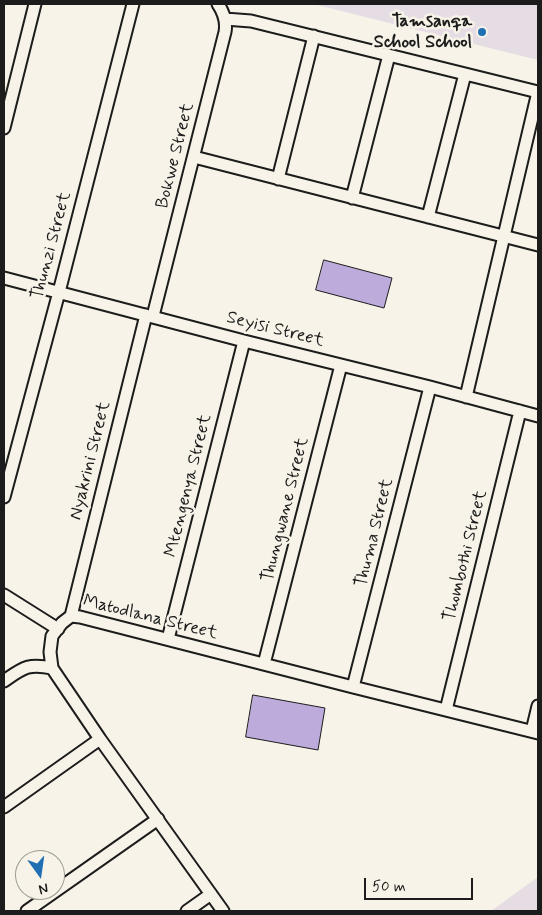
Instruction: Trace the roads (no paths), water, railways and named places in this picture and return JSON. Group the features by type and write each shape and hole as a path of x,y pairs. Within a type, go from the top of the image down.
{"street":[{"path":"4,128 35,4"},
{"name":"Thunzi Street","path":"4,496 7,473 59,292 133,4"},
{"path":"218,4 226,20 252,21 538,92 466,397"},
{"name":"Bokwe Street","path":"150,315 221,54 226,20"},
{"path":"278,179 314,36"},
{"path":"352,198 389,55"},
{"path":"428,217 465,74"},
{"path":"194,157 538,245"},
{"name":"Seyisi Street","path":"4,278 538,416"},
{"name":"Nyakrini Street","path":"70,616 150,315"},
{"name":"Mtengenya Street","path":"168,639 244,341"},
{"name":"Thungwane Street","path":"264,664 341,365"},
{"name":"Thuma Street","path":"353,687 430,387"},
{"name":"Thombothi Street","path":"446,710 520,411"},
{"path":"4,595 58,629"},
{"name":"Matodlana Street","path":"223,911 100,739 52,668 50,643 52,636 70,616 535,732"},
{"path":"4,681 32,665 52,668"},
{"path":"535,732 538,706"},
{"path":"4,807 100,739"},
{"path":"27,911 158,819"},
{"path":"187,911 211,894"}],"place":[{"name":"Tamsanqa School School","path":"482,32"}]}
